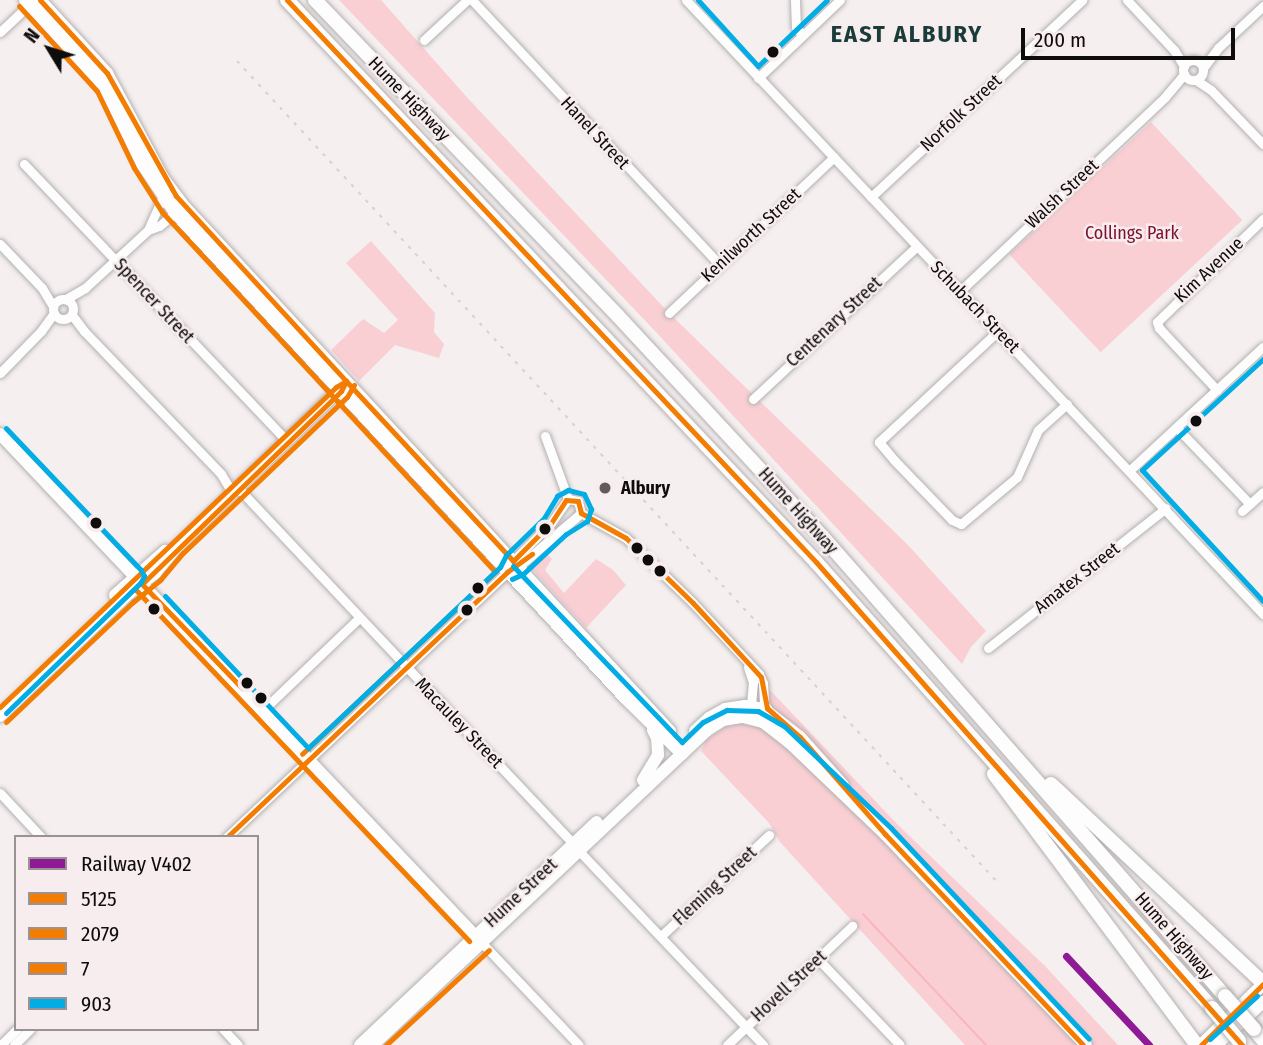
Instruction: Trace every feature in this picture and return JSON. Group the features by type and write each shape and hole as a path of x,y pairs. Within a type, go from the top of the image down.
{"highway":[{"name":"Hume Highway","path":"287,0 848,598 1241,1043"},
{"name":"Hume Highway","path":"315,0 724,430 1259,1035"},
{"path":"848,598 979,754 1180,1026 1199,1045"},
{"path":"925,656 950,678 1091,824 1263,984"},
{"path":"1180,1026 1185,1045"}],"main road":[{"path":"32,1 107,73 152,159 176,196 341,386"},
{"path":"32,1 104,86 162,198 175,213 682,748"},
{"path":"175,213 176,196"},
{"path":"0,716 341,386"},
{"path":"0,434 479,940"},
{"path":"513,567 648,722 682,748"},
{"path":"0,707 139,580"},
{"path":"682,748 719,711 751,706 779,718 805,742 885,834 1084,1045"},
{"path":"751,706 781,728 811,764"},
{"path":"682,748 720,722 752,718 772,727 885,834"},
{"path":"643,780 658,755 657,738 648,722"},
{"name":"Hume Street","path":"577,848 643,780 682,748"},
{"name":"Hume Street","path":"373,1045 479,940 682,748"},
{"name":"Hume Street","path":"360,1045 479,940"},
{"path":"1199,1045 1263,984"},
{"path":"1216,1045 1263,1002"}],"street":[{"path":"424,40 467,0"},
{"name":"Hanel Street","path":"472,0 719,264"},
{"name":"Schubach Street","path":"686,0 1263,614"},
{"path":"795,0 796,25 803,36"},
{"path":"758,78 840,0"},
{"name":"Norfolk Street","path":"871,197 1082,0"},
{"path":"1127,0 1174,50 1194,67 1211,90 1263,144"},
{"path":"0,32 32,1"},
{"name":"Walsh Street","path":"960,291 1194,67 1263,6"},
{"path":"1194,67 1194,80 1211,90"},
{"name":"Walsh Street","path":"1164,97 1194,80"},
{"name":"Kenilworth Street","path":"669,313 834,158"},
{"name":"Spencer Street","path":"24,163 286,440"},
{"path":"148,230 162,198"},
{"path":"2,369 148,230 159,226 175,213"},
{"name":"Kim Avenue","path":"1217,390 1159,328 1157,322 1263,219"},
{"name":"Macauley Street","path":"0,244 407,668 763,1045"},
{"name":"Centenary Street","path":"752,399 916,246"},
{"path":"998,331 877,442 959,526 1017,477 1032,439 1067,404"},
{"path":"1130,470 1263,347"},
{"path":"1177,428 1250,504"},
{"path":"545,436 568,499"},
{"path":"1242,512 1263,492"},
{"path":"513,567 568,499"},
{"path":"568,499 580,503 581,513"},
{"name":"Amatex Street","path":"988,648 1166,508"},
{"path":"561,509 565,518 572,520"},
{"path":"229,835 513,567 581,513"},
{"path":"581,513 626,538 746,661 762,680 765,706 779,718"},
{"path":"263,710 359,618"},
{"path":"746,661 753,679 751,706"},
{"path":"0,793 39,835"},
{"name":"Fleming Street","path":"661,936 769,835"},
{"name":"Hovell Street","path":"727,1045 852,926"},
{"path":"479,940 579,1045"},
{"path":"818,960 900,1045"},
{"path":"1,1045 16,1031"},
{"path":"14,1045 28,1031"},
{"path":"225,1031 238,1045"}],"green space":[{"path":"339,0 381,0 464,94 669,313 908,545 986,631 971,647 962,664 656,332"},
{"name":"Collings Park","path":"1151,122 1242,220 1101,352 1009,254"},
{"path":"371,241 435,313 434,332 444,344 439,358 395,345 359,381 331,350 363,319 384,333 398,320 346,263"},
{"path":"545,552 552,559 545,570 564,593 596,559 613,570 626,585 586,628 530,567"},
{"path":"769,689 898,825 1046,967 1118,1045 965,1045 780,842 769,823 701,751 706,740 729,724 746,722 764,727"}],"waterway":[{"path":"863,914 986,1045"}],"railway":[{"path":"237,61 1000,885"}],"rail line":[{"name":"V402","path":"1066,956 1149,1045"}],"transit line":[{"name":"5125","path":"40,0 107,73 176,196 346,381"},
{"name":"5125","path":"287,0 816,562 1242,1045"},
{"name":"903","path":"698,0 758,66 827,0"},
{"name":"2079","path":"19,6 97,91 134,168 162,212 495,572 302,754"},
{"name":"903","path":"1263,359 1142,470 1263,601"},
{"name":"5125","path":"242,688 142,584 341,391 346,381"},
{"name":"7","path":"0,707 336,387 346,381 513,561 551,523 566,500 578,501 581,513"},
{"name":"2079","path":"6,722 161,579 183,553 347,397 354,385"},
{"name":"903","path":"6,428 144,576 141,582 6,713"},
{"name":"903","path":"165,596 308,748 500,567 506,555 544,518 557,496 568,490 584,494 591,509 587,521 566,534 523,574 512,579"},
{"name":"7","path":"581,513 626,538 693,603 761,677 767,708 800,737 885,834 1083,1045"},
{"name":"7","path":"229,835 507,572 532,554"},
{"name":"903","path":"513,566 682,742 703,722 727,710 758,711 784,726 891,828 1089,1039"},
{"name":"2079","path":"136,590 469,941"},
{"name":"2079","path":"386,1045 489,950"},
{"name":"7","path":"1201,1045 1263,984"},
{"name":"903","path":"1210,1039 1257,996"}],"place":[{"name":"Albury","path":"605,488"}],"district":[{"name":"EAST ALBURY","path":"907,35"}]}
